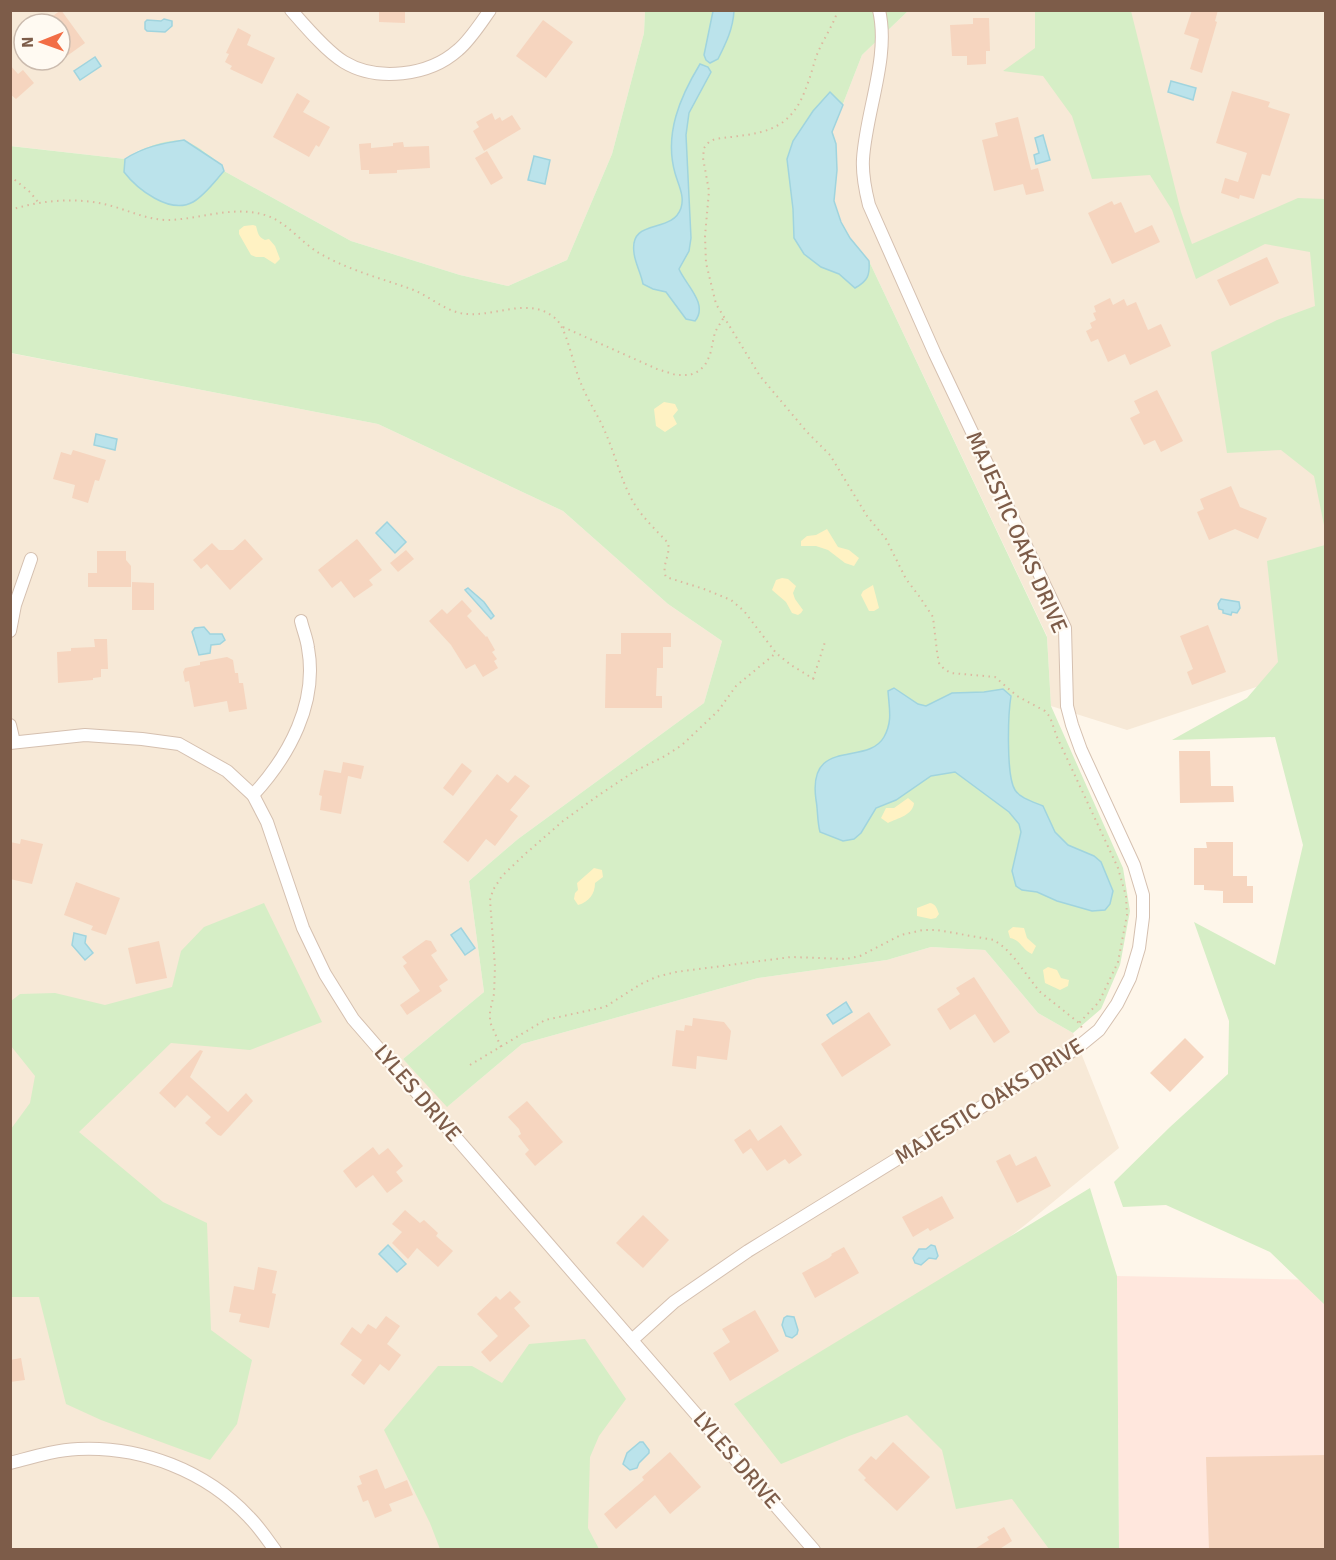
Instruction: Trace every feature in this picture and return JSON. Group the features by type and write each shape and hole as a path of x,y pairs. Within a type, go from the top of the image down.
{"street":[{"path":"291,10 343,62 367,72 391,74 415,71 439,62 458,51 490,10"},
{"name":"MAJESTIC OAKS DRIVE","path":"632,1340 674,1302 748,1251 1077,1048 1099,1030 1117,1004 1130,978 1139,948 1143,895 1134,865 1081,750 1072,725 1067,706 1065,628 934,354 869,205 864,183 863,158 882,47 879,10"},
{"path":"10,631 14,610 31,559"},
{"path":"253,795 272,774 288,750 299,725 307,695 308,648 300,621"},
{"path":"10,724 12,743"},
{"name":"LYLES DRIVE","path":"12,743 85,735 179,744 227,771 253,795 267,822 303,928 325,974 353,1019 814,1550"},
{"path":"10,1463 77,1449 106,1449 134,1453 163,1462 191,1473 221,1491 250,1517 275,1550"}],"path":[{"path":"838,10 822,41 806,89 798,106 786,122 768,131 716,139 704,148 703,158 709,190 705,236 706,263 713,297 760,376 807,432 830,455 842,471 861,508 886,539 906,579 933,617 939,663 951,673 995,677 1017,696 1045,711 1050,717 1118,868 1126,896 1127,915 1118,962 1099,1002 1079,1023"},
{"path":"10,176 30,192 38,202"},
{"path":"10,210 38,202 83,201 107,205 149,219 166,220 237,210 255,213 270,216 305,244 323,255 383,281 413,289 459,313 473,314 526,308 539,309 554,317 562,327 584,392 605,431 634,503 668,543 669,548 664,564 666,577 731,600 744,611 776,653 817,681"},
{"path":"562,327 657,369 676,375 690,375 705,365 710,355 715,332 724,317"},
{"path":"813,679 825,642"},
{"path":"501,1047 490,1022 495,967 490,900 502,876 563,821 635,771 682,745 718,711 735,686 776,653"},
{"path":"470,1065 545,1020 605,1007 656,977 676,972 791,957 846,959 860,956 901,935 923,930 937,930 994,940 1015,959 1039,991 1079,1023 1089,1038"}],"shaded area":[{"path":"11,11 645,11 644,33 612,154 567,260 508,286 460,275 351,241 224,171 222,165 202,150 139,150 125,159 11,146"},
{"path":"908,11 1325,11 1325,664 1127,730 1051,706 1047,636 869,261 850,238 841,222 834,201 837,170 832,132 862,55"},
{"path":"10,353 378,424 563,511 668,604 722,641 704,703 518,839 469,881 484,992 403,1059 448,1106 522,1044 758,978 887,960 931,947 985,950 1038,1013 1073,1033 1119,1148 1025,1225 917,1308 1079,1549 11,1549"},
{"path":"1117,1276 1325,1280 1325,1549 1119,1549"}],"green space":[{"path":"645,11 908,11 862,55 832,132 837,158 834,197 836,210 847,234 869,261 1047,637 1051,706 1123,868 1130,911 1120,965 1101,1009 1073,1033 1038,1013 985,950 931,947 887,960 758,978 522,1044 447,1107 403,1059 484,992 469,881 518,839 704,703 722,641 668,604 563,511 378,424 11,353 10,146 125,159 164,142 187,142 201,149 222,165 224,171 351,241 460,275 508,286 567,260 612,154 644,33"},
{"path":"1035,11 1131,11 1181,212 1192,244 1298,198 1325,199 1325,530 1314,476 1281,450 1227,453 1211,352 1277,320 1315,306 1310,252 1265,244 1196,279 1172,210 1150,175 1092,179 1072,116 1043,76 1003,71 1035,48"},
{"path":"1326,545 1325,1305 1270,1252 1166,1205 1123,1207 1114,1182 1228,1074 1229,1021 1194,922 1275,965 1303,845 1275,737 1172,740 1247,698 1278,662 1267,561"},
{"path":"264,903 322,1022 250,1050 171,1043 79,1132 163,1202 207,1223 211,1330 252,1360 237,1424 210,1460 101,1420 66,1404 39,1297 11,1297 11,1129 30,1103 35,1076 11,1046 11,1001 20,994 55,993 105,1005 172,987 181,951 204,927"},
{"path":"1090,1188 1117,1276 1119,1549 1049,1549 1012,1499 956,1509 942,1450 907,1415 781,1464 734,1404"},
{"path":"585,1339 626,1399 599,1436 590,1457 588,1528 599,1549 440,1549 430,1523 384,1430 438,1366 472,1366 502,1383 529,1344"}],"sand":[{"path":"244,226 256,226 261,238 269,239 275,246 280,259 275,264 264,257 251,255 239,234 239,230"},
{"path":"664,402 675,404 678,410 673,416 677,424 665,432 656,426 654,409"},
{"path":"827,529 838,547 849,550 859,558 854,566 845,563 828,550 816,546 801,546 801,541 807,536 816,535"},
{"path":"788,579 796,586 793,593 803,610 798,615 792,613 786,602 772,590 776,580"},
{"path":"873,585 879,608 869,611 861,595"},
{"path":"908,798 914,803 908,813 888,823 881,818 886,808 894,808"},
{"path":"594,868 602,870 603,877 595,883 591,897 578,905 574,899 578,890 577,883"},
{"path":"930,903 938,910 939,914 936,918 917,916 917,908"},
{"path":"1013,927 1024,928 1027,938 1036,946 1032,954 1010,938 1008,931"},
{"path":"1048,967 1057,970 1061,978 1069,980 1068,986 1060,990 1045,983 1043,970"}],"water":[{"path":"713,11 734,11 731,30 724,47 718,59 710,63 704,55"},
{"path":"164,19 172,21 172,26 165,32 145,29 147,20 161,21"},
{"path":"95,57 101,66 80,80 74,71"},
{"path":"700,64 708,67 711,72 689,113 686,135 691,238 689,251 679,269 698,301 699,314 695,321 686,319 666,292 643,284 634,253 634,242 644,230 669,221 681,208 682,195 675,173 671,144 680,103"},
{"path":"1171,81 1196,88 1193,100 1168,92"},
{"path":"830,92 843,105 832,132 836,144 837,170 834,201 841,222 850,238 869,261 867,277 855,288 839,274 821,267 804,254 794,238 787,159 793,141 813,111"},
{"path":"1043,135 1050,160 1036,164 1034,155 1039,153 1035,138"},
{"path":"184,140 222,165 224,171 206,192 193,202 184,205 164,203 137,186 124,172 125,159 139,151"},
{"path":"534,156 550,160 545,184 528,180"},
{"path":"96,434 117,439 115,450 94,445"},
{"path":"387,522 406,542 395,553 376,533"},
{"path":"468,588 484,602 494,616 491,619 465,590"},
{"path":"1221,599 1239,602 1240,608 1237,613 1232,612 1231,615 1223,613 1218,604"},
{"path":"204,627 210,634 222,634 225,640 220,644 211,645 210,653 199,655 192,632 195,628"},
{"path":"894,688 918,704 926,706 952,693 1003,689 1011,696 1009,759 1015,790 1024,798 1043,806 1055,832 1068,845 1094,856 1101,862 1113,891 1110,904 1105,910 1092,911 1057,901 1037,892 1022,890 1016,886 1012,871 1021,832 1019,824 1009,812 955,772 931,776 896,800 876,808 861,833 854,839 843,841 820,832 816,780 820,767 829,760 876,746 887,731 890,709 888,691"},
{"path":"461,928 475,948 465,955 451,935"},
{"path":"74,933 86,936 85,943 93,953 85,960 72,945"},
{"path":"846,1002 852,1012 833,1024 827,1015"},
{"path":"388,1245 406,1264 397,1272 379,1254"},
{"path":"931,1245 935,1246 938,1256 936,1259 929,1258 921,1265 915,1263 913,1258 919,1249 926,1249"},
{"path":"787,1316 794,1317 798,1330 792,1338 786,1336 782,1325"},
{"path":"643,1442 649,1453 637,1468 630,1470 623,1464 627,1453"}],"building":[{"path":"379,10 405,10 405,23 379,22"},
{"path":"1192,10 1218,10 1215,21 1217,22 1202,73 1190,69 1199,39 1184,34"},
{"path":"973,18 989,18 990,51 986,51 986,64 967,65 967,56 952,56 950,25 973,24"},
{"path":"543,20 573,42 546,78 516,56"},
{"path":"72,25 85,43 72,52"},
{"path":"238,28 251,35 247,45 275,58 262,84 230,69 232,66 225,62 229,54 226,53"},
{"path":"10,65 12,72 18,74 25,72 34,83 16,99 10,94"},
{"path":"1232,91 1270,102 1268,107 1290,114 1270,176 1262,174 1254,199 1240,195 1239,199 1221,193 1225,178 1238,182 1247,153 1216,143"},
{"path":"297,93 310,101 303,112 330,127 319,147 316,145 309,157 273,137"},
{"path":"492,113 495,120 500,117 502,121 512,115 521,129 484,151 473,131 479,127 476,122"},
{"path":"1018,117 1031,170 1038,168 1044,191 1026,195 1023,184 994,191 982,140 998,136 995,123"},
{"path":"403,142 404,147 429,146 430,168 369,174 369,170 361,170 359,144 371,143 371,148 393,146 393,143"},
{"path":"487,151 503,178 491,185 475,158"},
{"path":"1112,201 1114,205 1121,202 1135,233 1152,225 1160,242 1112,264 1088,213"},
{"path":"1267,257 1279,283 1230,306 1217,280"},
{"path":"1110,298 1113,305 1124,299 1127,306 1136,302 1148,330 1161,324 1171,346 1130,365 1125,354 1108,362 1098,339 1091,342 1086,331 1092,328 1090,323 1096,320 1093,313 1096,312 1094,306"},
{"path":"1157,390 1183,441 1161,452 1155,440 1144,445 1130,418 1140,413 1134,401"},
{"path":"73,450 106,460 99,481 95,480 88,503 72,498 75,485 53,479 61,452 71,455"},
{"path":"1231,486 1240,507 1267,518 1258,539 1235,529 1209,540 1197,512 1204,509 1200,499"},
{"path":"245,539 263,559 230,590 207,564 201,569 193,560 212,543 219,550 233,550"},
{"path":"357,539 382,570 369,580 373,585 354,598 341,581 332,588 318,570"},
{"path":"406,550 414,559 398,572 390,563"},
{"path":"97,551 126,551 126,560 131,566 131,587 88,587 88,573 97,573"},
{"path":"132,582 154,583 154,610 132,610"},
{"path":"462,600 472,611 467,616 487,636 495,650 492,652 497,659 494,661 498,668 483,677 475,664 466,669 451,645 429,621 442,609 447,614"},
{"path":"1208,625 1226,672 1192,685 1187,672 1193,669 1180,636"},
{"path":"621,633 671,633 671,647 663,647 663,668 657,668 656,696 662,696 662,708 605,708 606,654 621,654"},
{"path":"94,639 107,639 108,669 101,669 101,677 93,678 93,680 58,683 57,652 71,651 71,648 95,647"},
{"path":"227,657 233,660 239,683 243,683 247,709 229,712 227,701 194,707 189,681 185,682 183,672 185,668 200,665 200,662"},
{"path":"1179,751 1210,751 1211,786 1233,786 1234,802 1180,803"},
{"path":"343,762 364,766 361,779 348,776 341,814 320,810 322,796 319,795 324,770 341,773"},
{"path":"462,763 472,771 453,796 443,788"},
{"path":"497,774 508,783 515,775 530,786 510,810 518,816 495,846 486,839 468,862 443,842"},
{"path":"21,839 43,844 32,884 10,879 10,842 20,844"},
{"path":"1206,842 1233,842 1233,876 1247,876 1247,886 1253,886 1253,903 1223,903 1223,891 1204,890 1204,885 1194,885 1194,848 1207,848"},
{"path":"76,882 120,898 106,935 91,930 93,926 64,915"},
{"path":"426,940 431,941 437,951 431,955 448,980 439,986 442,991 407,1015 400,1005 420,991 403,966 407,963 402,957"},
{"path":"159,941 167,978 136,984 128,948"},
{"path":"974,977 1010,1032 994,1043 975,1014 950,1030 937,1009 960,994 956,988"},
{"path":"869,1012 891,1045 842,1077 821,1044"},
{"path":"693,1018 724,1022 731,1031 727,1060 697,1056 696,1069 672,1066 676,1030 684,1031 685,1025 692,1026"},
{"path":"1185,1038 1204,1057 1170,1092 1150,1073"},
{"path":"200,1050 203,1051 190,1077 228,1112 246,1093 253,1101 221,1136 205,1123 211,1117 187,1095 175,1108 159,1093"},
{"path":"527,1101 563,1142 535,1166 525,1154 529,1150 518,1136 521,1134 519,1129 508,1117"},
{"path":"781,1125 802,1155 789,1164 785,1159 767,1171 751,1148 743,1154 734,1140 750,1129 758,1141"},
{"path":"373,1147 379,1155 388,1148 403,1166 396,1172 403,1181 387,1193 373,1175 356,1188 343,1171"},
{"path":"1010,1154 1016,1166 1036,1156 1051,1186 1017,1203 996,1161"},
{"path":"942,1196 954,1218 930,1231 928,1228 913,1237 902,1217"},
{"path":"405,1210 420,1223 424,1220 438,1233 436,1236 453,1251 438,1267 417,1248 408,1259 392,1243 402,1232 392,1224"},
{"path":"643,1215 669,1240 643,1268 616,1243"},
{"path":"844,1247 859,1273 815,1298 802,1273"},
{"path":"258,1267 277,1271 272,1293 276,1294 269,1328 239,1322 241,1314 229,1312 234,1286 254,1290"},
{"path":"510,1291 521,1302 514,1308 530,1326 490,1362 481,1352 498,1336 477,1314 496,1296 500,1300"},
{"path":"755,1310 779,1351 730,1381 713,1353 730,1342 722,1329"},
{"path":"386,1316 400,1326 387,1344 401,1355 389,1371 380,1364 364,1385 351,1375 362,1360 340,1344 352,1327 361,1334 368,1324 376,1329"},
{"path":"21,1358 25,1380 10,1382 10,1360"},
{"path":"893,1442 930,1477 897,1511 864,1480 866,1478 858,1470 871,1456 876,1460"},
{"path":"670,1452 701,1487 670,1514 655,1495 616,1529 604,1514 644,1480 642,1477"},
{"path":"1326,1455 1326,1550 1209,1550 1206,1457"},
{"path":"377,1469 385,1489 407,1480 413,1495 389,1504 392,1511 375,1518 368,1500 363,1502 357,1486 362,1484 359,1476"},
{"path":"1004,1527 1012,1541 998,1550 973,1550 989,1540 987,1537"}]}
